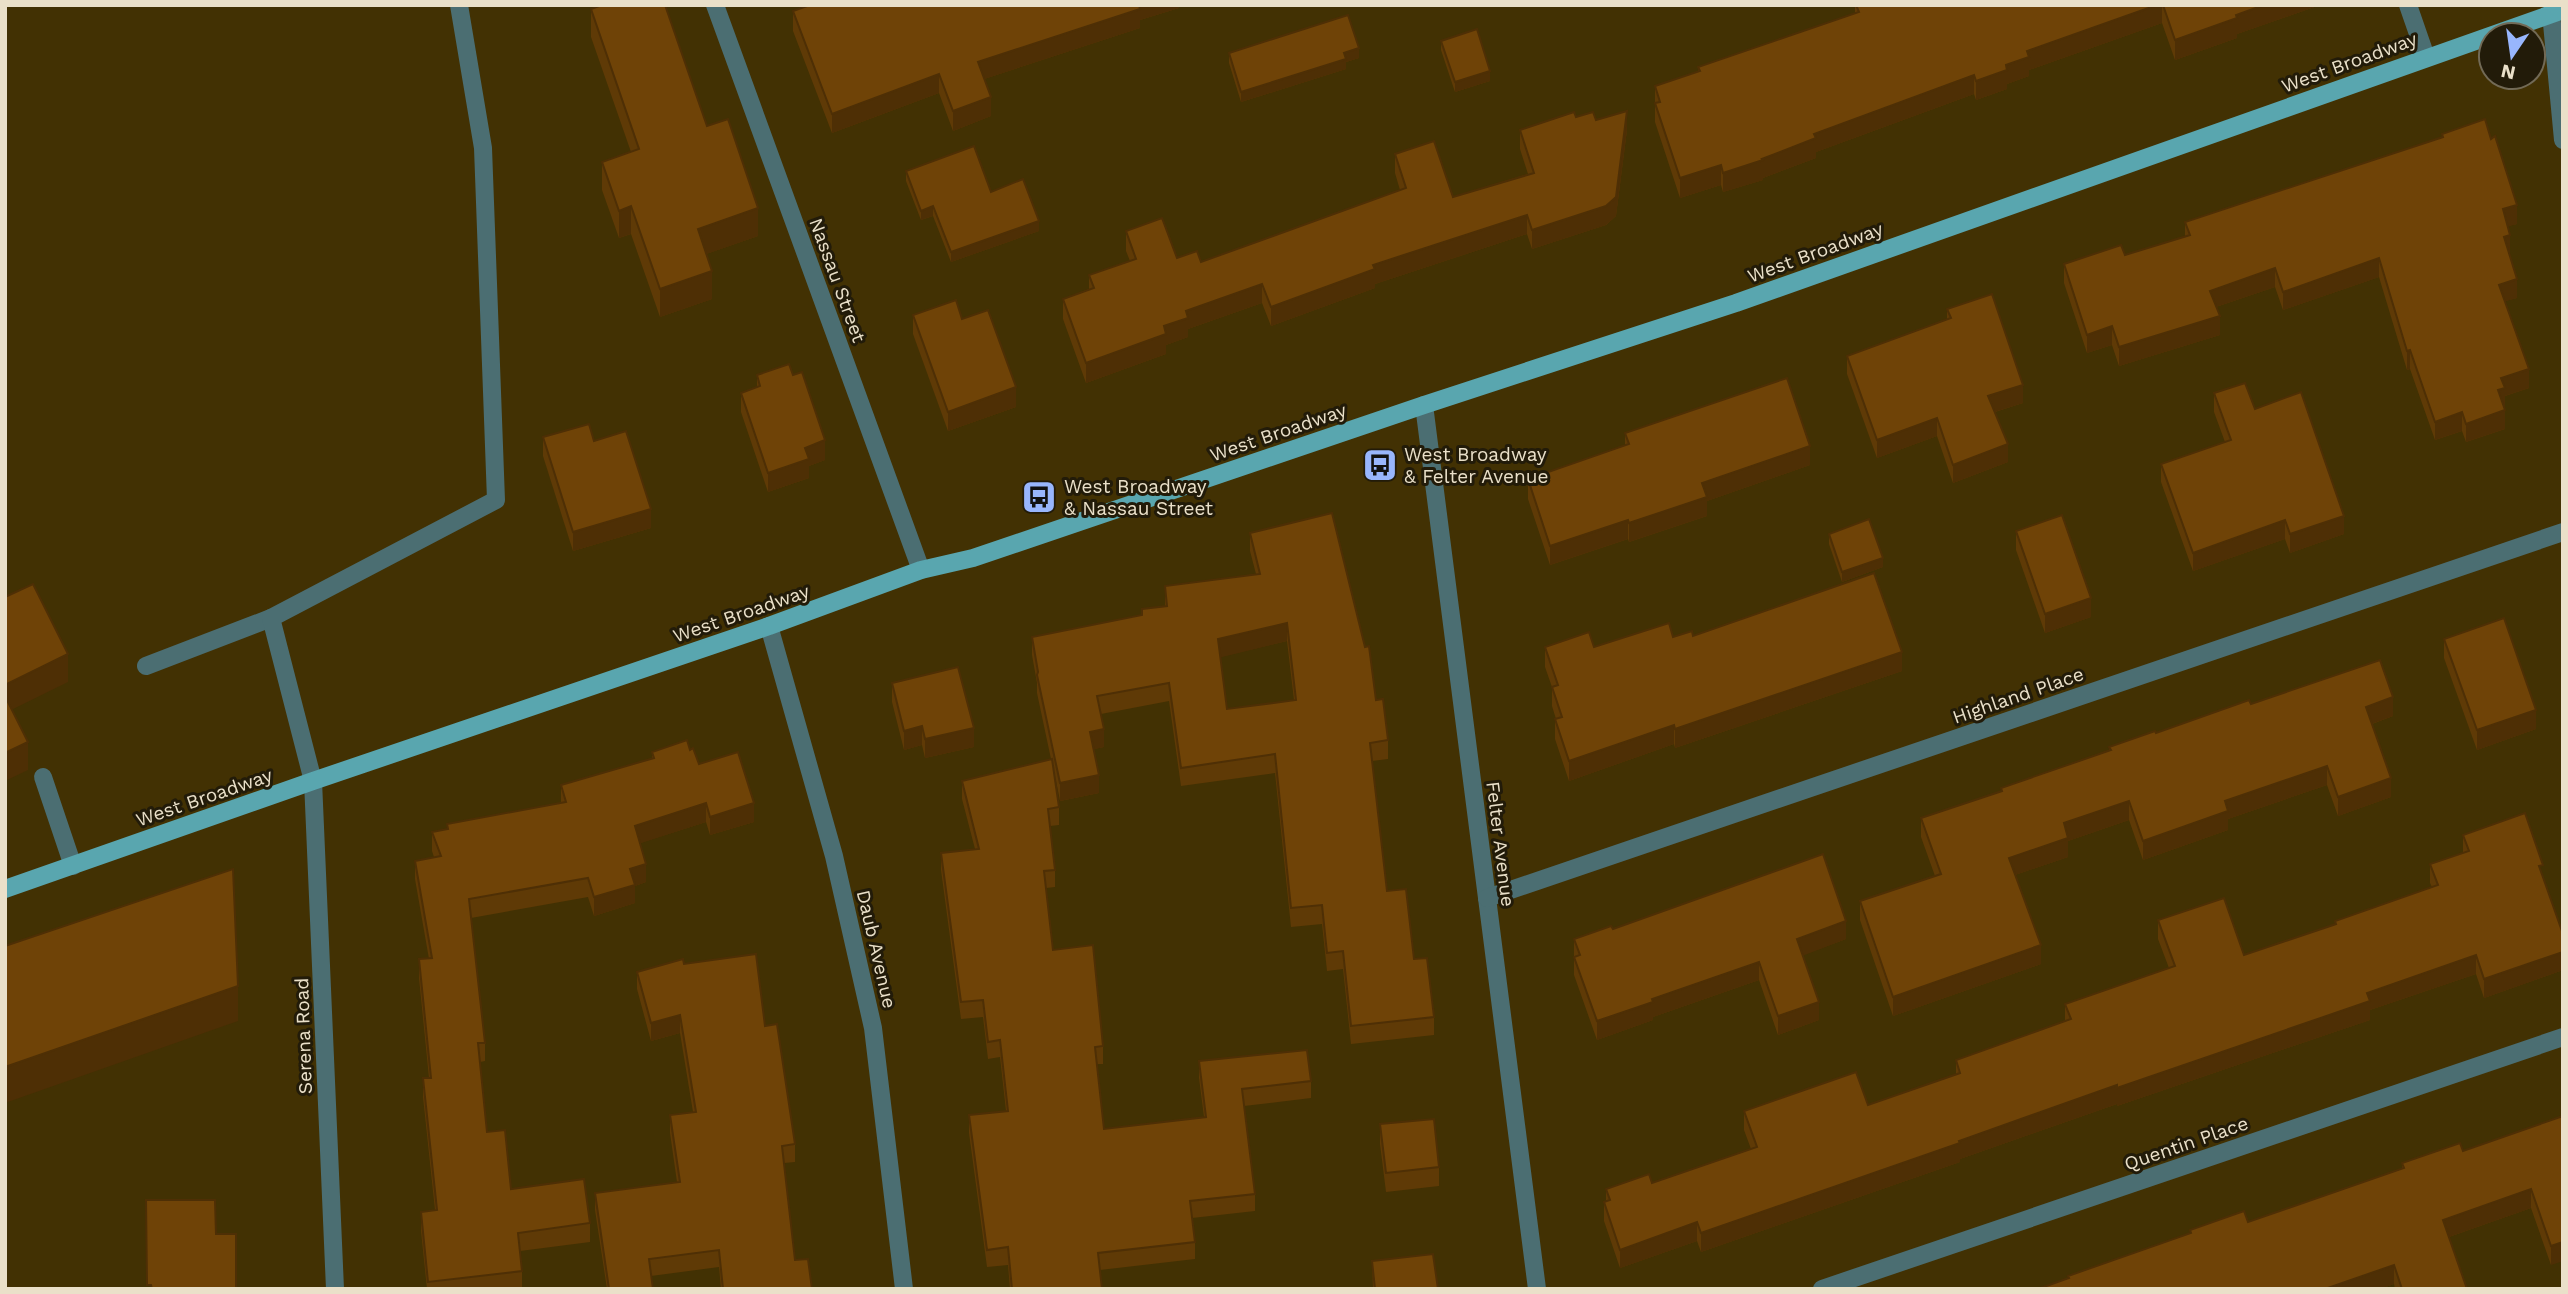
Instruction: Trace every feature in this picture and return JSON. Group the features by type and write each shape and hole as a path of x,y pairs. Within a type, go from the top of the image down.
{"main road":[{"name":"West Broadway","path":"5,889 769,626 921,570 974,558 1424,405 1736,303 2557,12"}],"street":[{"path":"146,666 271,618 496,500 483,148 459,5"},
{"name":"Nassau Street","path":"715,5 921,570"},
{"path":"2408,5 2426,57"},
{"path":"2557,12 2563,139"},
{"name":"Felter Avenue","path":"1424,405 1537,1289"},
{"name":"Highland Place","path":"1487,898 2563,532"},
{"name":"Serena Road","path":"271,618 313,781 335,1289"},
{"name":"Daub Avenue","path":"769,626 834,856 873,1028 904,1289"},
{"path":"43,777 73,866"},
{"name":"Quentin Place","path":"1822,1289 2563,1037"}],"building":[{"path":"602,5 665,5 707,126 728,119 758,208 698,229 712,271 660,289 631,206 619,211 602,162 639,149 591,9"},
{"path":"810,5 1139,5 1140,9 978,62 991,97 953,111 939,74 832,114 793,11"},
{"path":"1856,5 2157,5 2027,51 2029,57 2006,65 2007,70 1976,81 1974,75 1814,134 1816,138 1763,160 1723,173 1721,165 1680,178 1655,103 1660,102 1655,86 1700,71 1698,67 1859,12"},
{"path":"2163,5 2264,5 2236,15 2237,18 2175,40"},
{"path":"1348,15 1359,48 1344,53 1346,59 1241,92 1229,53"},
{"path":"1477,29 1490,71 1455,82 1441,41"},
{"path":"1627,111 1616,197 1606,206 1532,230 1527,215 1373,265 1375,269 1271,307 1262,284 1186,311 1188,318 1164,326 1166,334 1086,363 1063,299 1094,288 1089,275 1136,259 1126,231 1162,218 1177,258 1197,251 1201,262 1406,188 1395,154 1434,141 1453,197 1534,173 1520,130 1574,112 1576,117 1593,112 1596,120"},
{"path":"2485,119 2491,139 2495,136 2517,205 2503,209 2510,235 2504,237 2517,279 2499,285 2529,369 2501,378 2505,388 2498,390 2505,410 2466,424 2462,412 2435,422 2410,350 2407,351 2379,258 2283,292 2275,268 2210,291 2220,316 2119,347 2112,326 2087,335 2064,264 2121,245 2125,255 2190,235 2185,222 2443,137 2442,134"},
{"path":"974,146 991,192 1023,179 1039,221 951,252 933,206 921,211 906,171"},
{"path":"1992,294 2023,385 1988,396 2008,444 1953,465 1937,418 1877,440 1847,356 1951,318 1947,309"},
{"path":"956,300 962,319 988,310 1016,387 948,412 913,315"},
{"path":"789,364 793,375 802,372 825,440 805,448 809,459 768,473 741,393 760,386 757,375"},
{"path":"1787,378 1810,446 1702,483 1707,497 1550,546 1528,479 1629,444 1625,433"},
{"path":"2245,383 2255,409 2301,392 2344,516 2290,534 2285,520 2193,553 2161,464 2231,440 2214,393"},
{"path":"589,424 594,441 626,431 651,509 573,532 543,437"},
{"path":"1332,513 1365,647 1369,646 1376,700 1383,699 1388,740 1370,743 1387,891 1406,889 1414,959 1427,958 1434,1017 1351,1026 1343,951 1327,953 1322,905 1291,908 1275,754 1181,768 1169,683 1097,696 1104,729 1090,732 1099,775 1060,783 1037,675 1032,637 1142,615 1142,609 1167,606 1165,586 1260,574 1250,533","holes":["1287,623 1296,700 1227,709 1218,639"]},
{"path":"2062,515 2091,598 2045,614 2016,531"},
{"path":"1869,519 1883,558 1842,572 1829,534"},
{"path":"1874,573 1902,652 1675,729 1674,725 1569,761 1555,719 1562,717 1552,687 1558,685 1545,647 1589,632 1594,647 1669,623 1673,637 1692,631 1693,636"},
{"path":"33,584 68,654 5,685 5,597"},
{"path":"2504,618 2536,710 2477,730 2444,639"},
{"path":"2380,660 2393,697 2366,707 2391,778 2338,797 2327,766 2225,801 2228,811 2143,841 2129,801 2064,823 2068,838 2009,858 2041,945 1893,997 1860,901 1941,874 1921,818 2002,791 2001,788 2111,750 2109,747 2155,731 2156,733 2249,700 2251,704"},
{"path":"958,667 974,728 925,739 922,726 904,731 892,683"},
{"path":"5,696 28,742 5,753"},
{"path":"687,740 699,764 738,752 754,803 710,817 706,803 635,826 646,864 630,869 635,885 594,897 588,878 469,899 485,1043 478,1043 487,1132 505,1130 511,1189 584,1179 590,1223 518,1233 522,1271 428,1282 421,1212 437,1210 423,1078 431,1078 419,959 432,958 415,861 441,856 432,832 448,829 447,824 566,802 561,785 654,758 652,752"},
{"path":"1052,759 1059,807 1048,809 1055,870 1044,871 1053,950 1093,945 1103,1046 1095,1047 1104,1129 1206,1117 1199,1061 1307,1050 1311,1081 1242,1089 1255,1194 1190,1201 1195,1242 1098,1253 1102,1289 1012,1289 1008,1247 987,1250 969,1115 1008,1111 1000,1040 988,1042 983,1000 961,1002 941,853 979,849 962,781"},
{"path":"2525,813 2543,865 2539,866 2563,934 2563,952 2484,979 2476,955 2367,993 2370,1001 2117,1088 2117,1085 1701,1233 1697,1222 1620,1250 1604,1202 1610,1200 1606,1189 1649,1174 1652,1183 1757,1147 1744,1111 1856,1072 1868,1105 1960,1073 1956,1060 2071,1019 2065,1004 2175,966 2158,920 2224,898 2244,955 2438,885 2430,864 2469,851 2463,835"},
{"path":"1823,854 1846,921 1797,939 1819,1002 1778,1016 1759,962 1597,1021 1574,957 1580,955 1574,939 1611,926 1613,929"},
{"path":"233,869 238,986 5,1067 5,946"},
{"path":"756,954 765,1026 777,1024 795,1144 782,1146 795,1260 808,1259 812,1289 723,1289 719,1250 649,1259 653,1289 609,1289 595,1193 680,1182 670,1115 696,1112 680,1015 651,1023 637,972 683,959 684,964"},
{"path":"2563,1116 2563,1242 2551,1246 2531,1189 2443,1220 2467,1289 2402,1289 2394,1265 2325,1289 2038,1289 2244,1211 2248,1222 2404,1168 2402,1163 2460,1143 2463,1151"},
{"path":"1434,1119 1439,1167 1386,1173 1380,1124"},
{"path":"146,1200 215,1200 216,1234 236,1234 236,1289 152,1289 151,1285 147,1285"},
{"path":"1433,1254 1438,1289 1375,1289 1372,1261"}],"place":[{"name":"West Broadway & Felter Avenue","path":"1380,465"},
{"name":"West Broadway & Nassau Street","path":"1039,497"}]}
